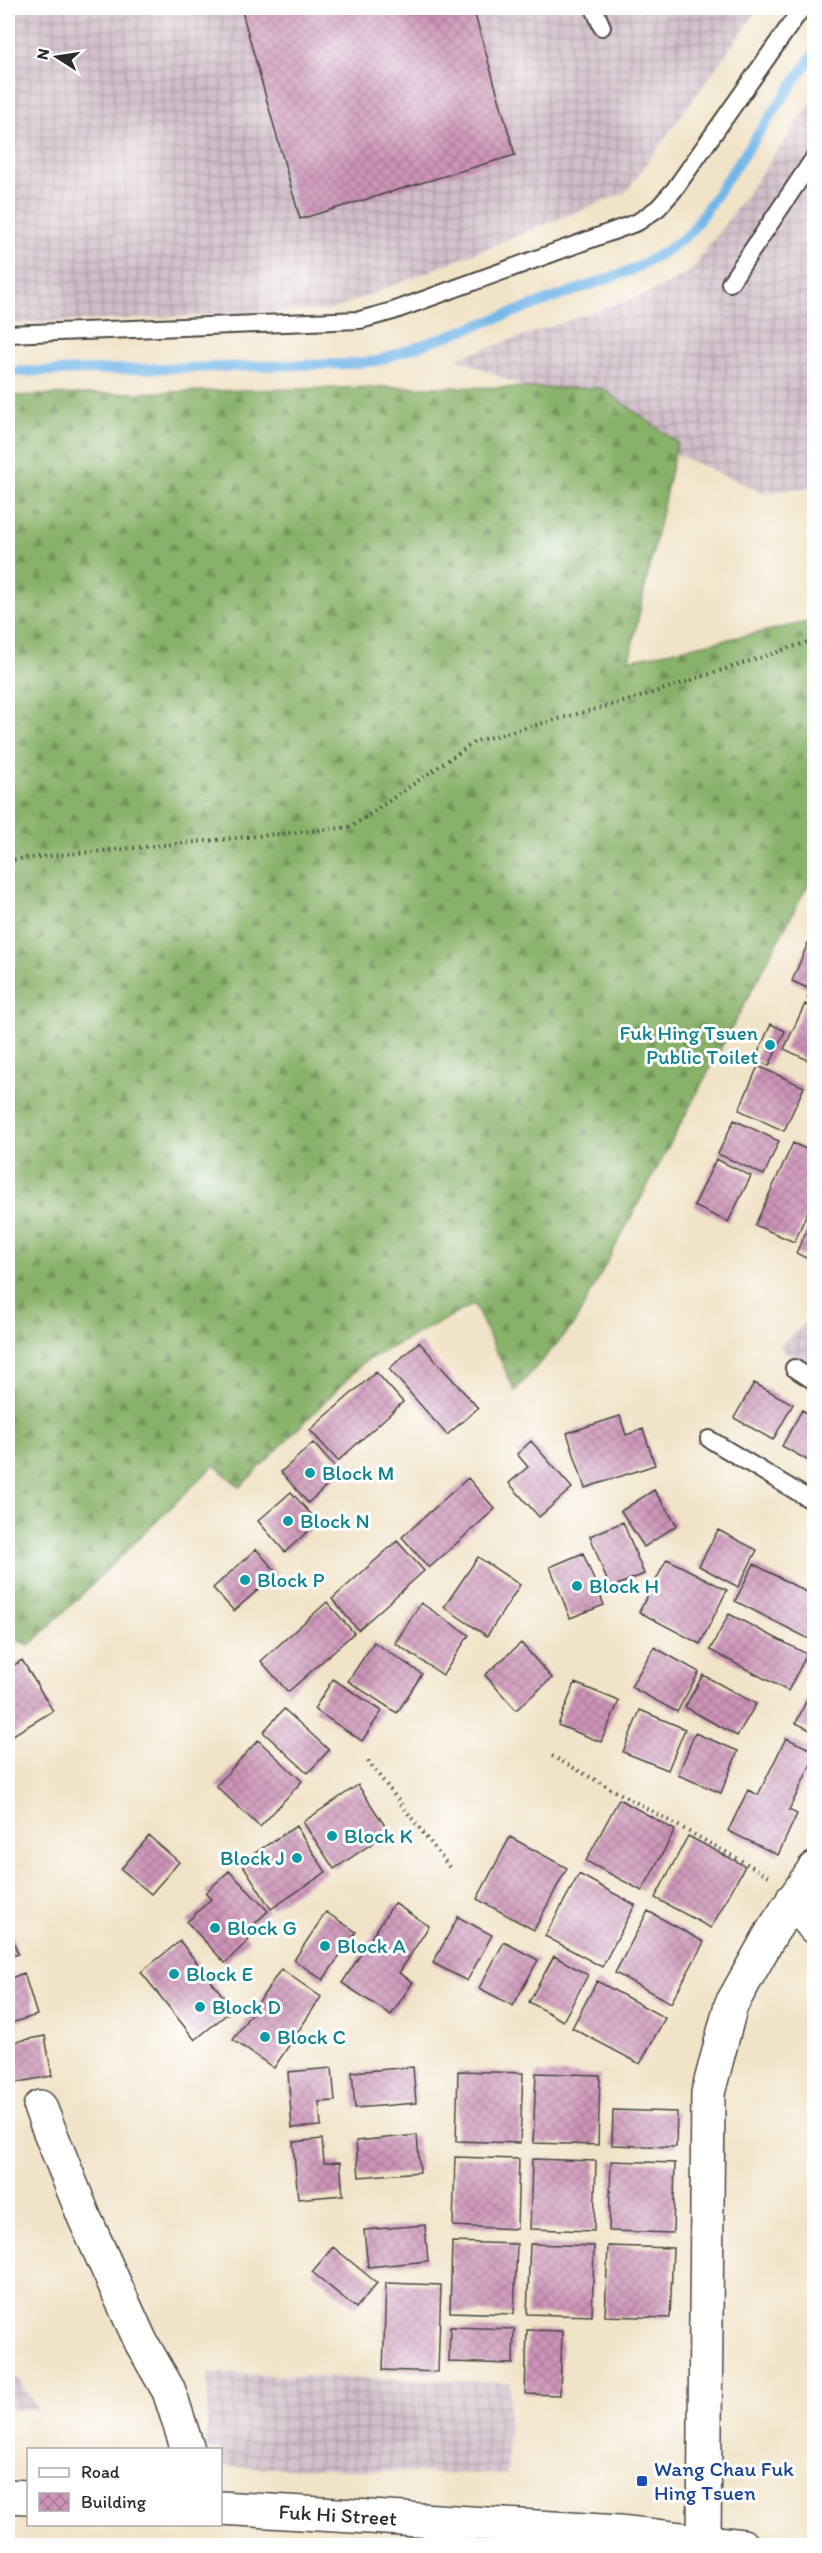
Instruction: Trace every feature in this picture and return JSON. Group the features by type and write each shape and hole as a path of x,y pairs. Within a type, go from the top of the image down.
{"street":[{"path":"802,1886 814,1927"},
{"path":"704,2541 708,2093 730,2005 802,1886"},
{"path":"40,2106 85,2219 141,2342 170,2391 187,2448"},
{"path":"8,2496 27,2497"},
{"name":"Fuk Hi Street","path":"222,2508 619,2532 743,2546"}],"lane":[{"path":"594,8 603,27"},
{"path":"8,334 360,320 393,311 638,222 658,208 674,190 801,8"},
{"path":"730,283 814,158"},
{"path":"794,1368 814,1382"},
{"path":"709,1439 814,1502"}],"path":[{"path":"8,860 351,827 476,741 637,698 814,639"},
{"path":"807,997 814,1000"},
{"path":"552,1756 802,1886"},
{"path":"369,1761 450,1868"}],"shaded area":[{"path":"8,8 759,8 626,192 332,310 8,324"},
{"path":"814,100 814,486 764,493 458,358 655,291 691,271"},
{"path":"814,1316 814,1371 779,1347"},
{"path":"8,2366 38,2409 8,2409"},
{"path":"209,2373 510,2383 507,2475 222,2466 222,2448 206,2448"}],"green space":[{"path":"380,387 602,388 677,442 629,660 814,621 814,873 574,1324 515,1391 474,1304 365,1361 240,1487 214,1465 30,1645 8,1637 8,396"}],"building":[{"path":"241,8 473,8 515,155 300,219"},
{"path":"641,8 655,8 643,13"},
{"path":"808,943 814,946 814,991 792,981"},
{"path":"805,1004 814,1009 814,1057 812,1062 784,1049"},
{"name":"Fuk Hing Tsuen Public Toilet","path":"771,1024 785,1031 769,1066 755,1059"},
{"path":"758,1066 804,1087 784,1131 739,1110"},
{"path":"734,1120 779,1141 764,1175 718,1154"},
{"path":"793,1143 814,1153 814,1198 794,1242 755,1225"},
{"path":"716,1159 751,1176 728,1222 694,1206"},
{"path":"814,1214 814,1262 796,1253"},
{"path":"419,1342 478,1408 447,1435 389,1369"},
{"path":"376,1372 403,1402 338,1461 310,1430"},
{"path":"754,1383 793,1404 773,1440 734,1418"},
{"path":"802,1410 814,1417 814,1464 782,1446"},
{"path":"620,1416 626,1435 643,1429 655,1465 585,1488 567,1433"},
{"path":"531,1441 572,1488 539,1517 509,1483 528,1467 517,1454"},
{"name":"Block M","path":"313,1443 340,1473 308,1503 281,1472"},
{"path":"468,1478 495,1509 429,1568 402,1537"},
{"path":"654,1490 677,1525 644,1547 621,1511"},
{"name":"Block N","path":"291,1492 318,1522 285,1552 258,1521"},
{"path":"623,1522 644,1574 610,1588 590,1536"},
{"path":"718,1530 757,1550 738,1587 699,1566"},
{"path":"397,1541 424,1571 358,1630 332,1599"},
{"name":"Block P","path":"256,1549 277,1573 234,1611 213,1588"},
{"name":"Block H","path":"583,1553 604,1605 570,1618 550,1567"},
{"path":"478,1557 520,1585 487,1636 444,1607"},
{"path":"667,1559 727,1590 700,1644 639,1612"},
{"path":"754,1564 814,1596 813,1641 735,1601"},
{"path":"327,1602 354,1633 288,1692 261,1661"},
{"path":"421,1603 469,1635 443,1675 395,1643"},
{"path":"729,1614 807,1654 788,1691 710,1650"},
{"path":"374,1642 422,1674 397,1713 348,1681"},
{"path":"521,1643 552,1678 516,1710 485,1675"},
{"path":"654,1647 699,1672 677,1712 631,1687"},
{"path":"22,1660 53,1711 8,1738 8,1669"},
{"path":"703,1675 756,1704 737,1736 685,1707"},
{"path":"333,1679 382,1711 362,1741 314,1709"},
{"path":"575,1683 619,1701 601,1742 558,1725"},
{"path":"814,1684 814,1732 796,1723"},
{"path":"284,1709 329,1750 308,1773 263,1732"},
{"path":"640,1710 685,1729 668,1770 623,1752"},
{"path":"695,1733 738,1751 721,1793 678,1775"},
{"path":"786,1738 814,1751 814,1758 789,1810 797,1814 778,1855 728,1831 748,1790 758,1795"},
{"path":"258,1740 302,1781 260,1827 216,1786"},
{"path":"358,1785 389,1832 334,1869 303,1822"},
{"path":"619,1799 675,1830 642,1891 586,1861"},
{"path":"296,1826 326,1872 271,1909 241,1862"},
{"path":"149,1836 179,1862 151,1894 121,1869"},
{"path":"688,1836 745,1866 711,1928 655,1898"},
{"path":"510,1837 567,1868 534,1930 477,1899"},
{"path":"229,1871 268,1911 244,1934 249,1940 225,1963 187,1922 211,1899 205,1893"},
{"path":"579,1874 635,1905 602,1967 545,1936"},
{"path":"394,1903 429,1926 399,1973 413,1982 391,2015 342,1983"},
{"path":"648,1911 704,1942 671,2003 615,1973"},
{"name":"Block A","path":"326,1912 356,1932 323,1980 294,1960"},
{"path":"458,1917 492,1935 467,1981 433,1963"},
{"path":"8,1925 18,1954 8,1958"},
{"path":"180,1941 233,2009 195,2040 141,1972"},
{"path":"504,1942 538,1960 513,2006 479,1988"},
{"path":"554,1956 588,1975 563,2021 529,2002"},
{"path":"281,1969 321,1997 274,2068 233,2040"},
{"path":"24,1973 37,2015 8,2024 8,1979"},
{"path":"597,1981 665,2018 640,2064 572,2028"},
{"path":"45,2036 52,2076 8,2084 8,2043"},
{"path":"413,2067 416,2103 355,2108 352,2072"},
{"path":"332,2068 335,2101 319,2102 321,2126 292,2128 288,2072"},
{"path":"458,2071 523,2073 520,2143 456,2141"},
{"path":"536,2073 600,2075 598,2145 533,2143"},
{"path":"613,2110 677,2112 676,2147 612,2145"},
{"path":"417,2135 420,2172 359,2177 356,2141"},
{"path":"322,2139 324,2163 340,2162 343,2195 298,2199 293,2142"},
{"path":"455,2157 519,2159 517,2229 453,2226"},
{"path":"532,2159 596,2161 594,2231 530,2229"},
{"path":"611,2161 675,2163 673,2233 609,2231"},
{"path":"425,2225 428,2261 368,2267 364,2230"},
{"path":"452,2242 517,2244 514,2314 450,2312"},
{"path":"530,2244 594,2246 592,2316 527,2314"},
{"path":"608,2246 673,2248 670,2318 605,2316"},
{"path":"333,2247 377,2283 356,2308 312,2272"},
{"path":"386,2283 441,2285 438,2372 383,2370"},
{"path":"450,2327 514,2329 513,2364 449,2362"},
{"path":"527,2330 562,2331 560,2395 525,2394"}],"waterway":[{"path":"8,372 346,364 377,361 632,270 666,251 690,233 814,53"}],"place":[{"name":"Fuk Hing Tsuen Public Toilet","path":"770,1045"},
{"name":"Block M","path":"310,1473"},
{"name":"Block N","path":"288,1521"},
{"name":"Block P","path":"245,1580"},
{"name":"Block H","path":"577,1586"},
{"name":"Block K","path":"332,1836"},
{"name":"Block J","path":"297,1858"},
{"name":"Block G","path":"215,1928"},
{"name":"Block A","path":"325,1946"},
{"name":"Block E","path":"174,1974"},
{"name":"Block D","path":"200,2007"},
{"name":"Block C","path":"265,2037"},
{"name":"Wang Chau Fuk Hing Tsuen","path":"642,2481"}]}
